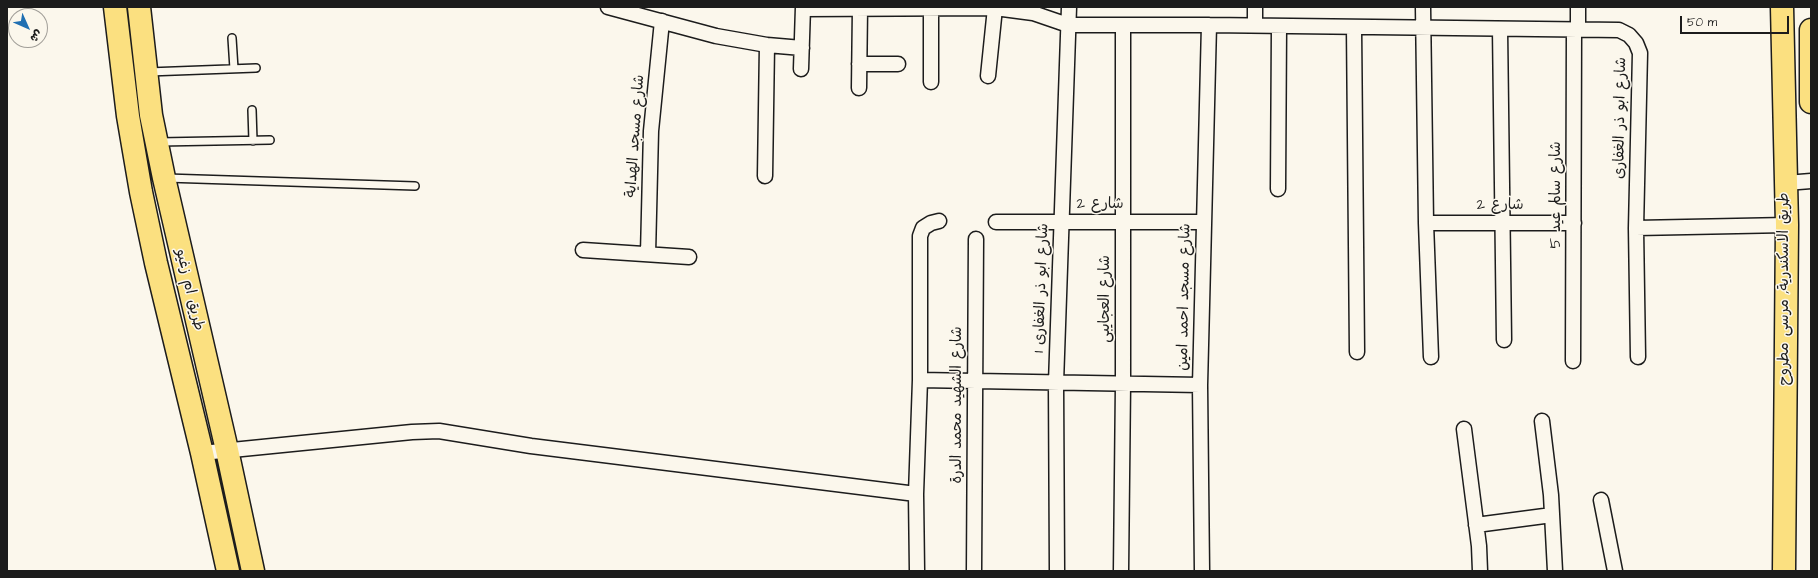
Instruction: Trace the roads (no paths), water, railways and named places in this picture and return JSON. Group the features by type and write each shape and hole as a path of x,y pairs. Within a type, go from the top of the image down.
{"main road":[{"name":"طريق ام زغيو","path":"115,7 128,116 141,192 156,263 202,454 228,571"},
{"name":"طريق ام زغيو","path":"139,7 152,116 164,178 227,450 253,571"},
{"name":"طريق الاسكندرية, مرسى مطروح","path":"1782,7 1787,225 1784,571"},
{"path":"1811,30 1811,102"}],"street":[{"path":"608,7 716,36 767,45 802,48"},
{"name":"شارع ابو ذر الغفارى 1","path":"1057,571 1056,382 1068,7"},
{"path":"1255,25 1256,7"},
{"path":"1423,7 1426,223 1430,357"},
{"name":"شارع سالم عيد 5","path":"1573,361 1576,30 1578,7"},
{"path":"801,69 803,8"},
{"name":"شارع ابو ذر الغفارى","path":"803,8 995,8 1033,14 1068,25 1255,25 1279,27 1619,30 1628,35 1636,43 1640,53 1636,228 1638,357"},
{"path":"859,88 860,8"},
{"path":"931,8 931,82"},
{"path":"988,76 995,8"},
{"name":"شارع مسجد الهداية","path":"648,254 651,132 662,21"},
{"name":"شارع مسجد احمد امين","path":"1202,571 1200,385 1209,25"},
{"name":"شارع العجايبى","path":"1121,571 1123,384 1123,26"},
{"path":"1278,189 1279,27"},
{"path":"1354,28 1357,352"},
{"path":"1500,29 1504,340"},
{"path":"765,176 767,45"},
{"path":"859,64 898,64"},
{"path":"1786,183 1811,181"},
{"path":"917,571 916,494 920,380 920,236 924,228 931,223 939,221"},
{"name":"شارع 2","path":"996,222 1204,222"},
{"name":"شارع 2","path":"1426,223 1574,223"},
{"path":"1636,228 1787,225"},
{"name":"شارع الشهيد محمد الدرة","path":"974,571 976,238"},
{"path":"583,250 689,257"},
{"path":"920,380 1200,385"},
{"path":"1542,421 1552,515 1555,571"},
{"path":"1464,430 1476,525 1480,571"},
{"path":"202,454 227,450 440,431 531,446 916,494"},
{"path":"1601,500 1615,571"},
{"path":"1476,525 1552,515"}],"lane":[{"path":"232,38 234,69"},
{"path":"146,72 256,68"},
{"path":"252,110 253,141"},
{"path":"157,142 270,140"},
{"path":"164,178 415,186"}]}
